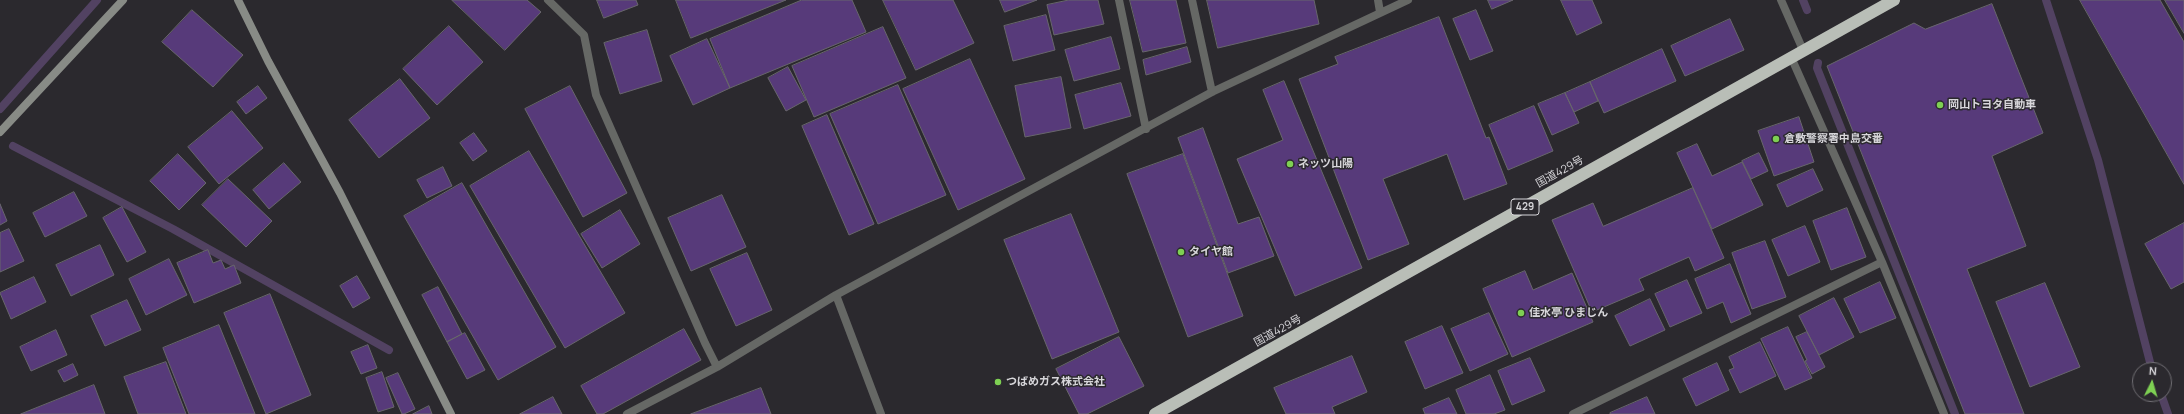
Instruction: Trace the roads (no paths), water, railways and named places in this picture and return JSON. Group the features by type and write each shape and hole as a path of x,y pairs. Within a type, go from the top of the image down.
{"highway":[{"name":"国道429号","path":"1155,414 1894,0"}],"street":[{"path":"0,132 122,0"},
{"path":"238,0 268,61 340,193 451,414"},
{"path":"548,0 584,35 596,95 705,343 717,367"},
{"path":"1119,0 1146,129"},
{"path":"1192,0 1212,92"},
{"path":"1378,0 1380,12"},
{"path":"628,414 717,367 836,295 1146,129 1212,92 1408,0"},
{"path":"1781,0 1803,50"},
{"path":"1791,57 1882,262 1944,414"},
{"path":"1573,414 1882,262"},
{"path":"836,295 881,414"}],"waterway":[{"path":"0,109 97,0"},
{"path":"1803,0 1807,10"},
{"path":"2046,0 2098,160 2150,362"},
{"path":"1818,63 1817,68 1955,414"},
{"path":"13,146 173,229 389,350"},
{"path":"2164,402 2168,414"}],"place":[{"name":"岡山トヨタ自動車","path":"1940,105"},
{"name":"倉敷警察署中島交番","path":"1776,139"},
{"name":"ネッツ山陽","path":"1290,164"},
{"name":"タイヤ館","path":"1181,252"},
{"name":"佳水亭 ひまじん","path":"1521,313"},
{"name":"つばめガス株式会社","path":"998,382"}]}
